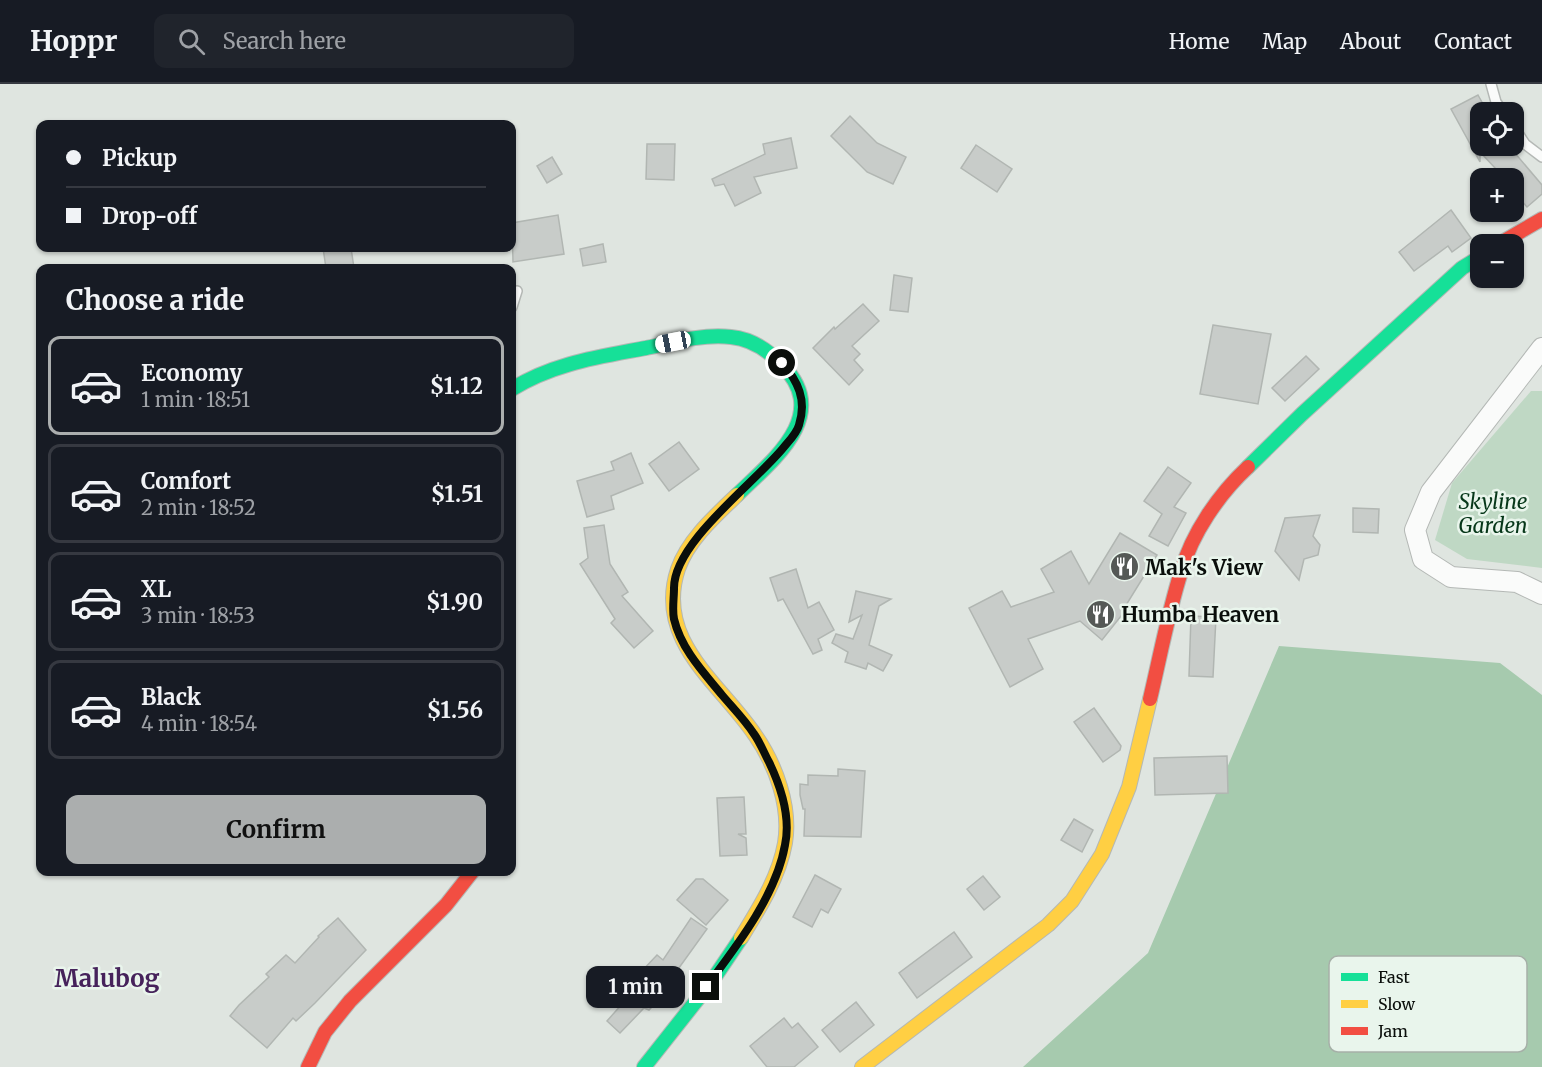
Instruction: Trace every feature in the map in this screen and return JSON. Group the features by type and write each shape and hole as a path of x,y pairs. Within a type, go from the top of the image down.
{"main road":[{"path":"1517,234 1542,219"},
{"path":"862,1067 1048,925 1071,901 1102,854 1129,787 1181,570 1199,530 1234,480 1462,268 1470,263"},
{"path":"516,387 544,371 574,361 693,338 721,336 748,339 763,349 782,363 794,377 800,393 802,412 799,427 777,456 705,528 685,552 674,583 674,618 683,644 703,672 756,735 778,781 786,815 786,845 775,879 743,938 644,1067"},
{"path":"308,1067 325,1032 350,1001 409,944 469,876"}],"street":[{"path":"1542,348 1431,492 1414,530 1423,559 1451,577 1516,582 1542,594"}],"lane":[{"path":"1491,84 1496,102"},
{"path":"1524,142 1542,156"}],"green space":[{"name":"Skyline Garden","path":"1531,391 1542,391 1542,568 1467,559 1435,540 1452,483"},
{"path":"1279,646 1500,663 1542,695 1542,1067 1023,1067 1148,953"}],"building":[{"path":"1478,95 1482,102 1470,102 1470,144 1451,109"},
{"path":"850,116 877,143 906,157 893,184 867,172 831,136"},
{"path":"791,138 797,168 754,177 761,193 735,206 724,184 715,186 712,179 765,154 763,144"},
{"path":"647,144 675,144 674,180 646,179"},
{"path":"976,145 1012,169 997,192 961,168"},
{"path":"1484,156 1517,156 1542,185 1542,194 1527,207 1524,204 1524,168 1495,168"},
{"path":"552,157 562,174 547,183 537,166"},
{"path":"1451,210 1470,237 1452,252 1448,246 1414,271 1399,252"},
{"path":"558,215 564,254 513,262 513,252 516,252 516,222"},
{"path":"603,244 606,262 583,266 580,249"},
{"path":"324,252 352,252 353,264 325,264"},
{"path":"894,275 912,278 908,312 890,310"},
{"path":"863,304 879,321 852,346 860,354 854,360 863,370 849,385 813,348 834,327 835,329"},
{"path":"1213,325 1271,334 1258,404 1200,394"},
{"path":"1306,356 1319,369 1285,401 1272,388"},
{"path":"679,442 699,469 669,491 649,464"},
{"path":"631,453 643,483 611,496 614,509 587,517 577,481 614,470 611,462"},
{"path":"1168,467 1191,483 1174,507 1186,513 1168,546 1149,536 1162,514 1144,501"},
{"path":"1353,508 1379,509 1378,533 1353,532"},
{"path":"1320,515 1313,536 1320,545 1318,555 1304,559 1299,580 1275,551 1285,518"},
{"path":"604,525 610,564 628,592 622,596 653,631 634,648 611,623 615,619 580,564 588,558 584,528"},
{"path":"1120,533 1157,555 1123,610 1125,611 1102,640 1080,621 1028,639 1043,669 1010,687 969,608 1002,591 1011,607 1054,592 1041,569 1071,551 1089,584"},
{"path":"796,569 808,608 819,602 834,630 818,639 822,650 813,654 783,599 778,601 770,578"},
{"path":"856,591 891,599 879,606 869,645 892,655 883,671 868,663 866,669 845,662 848,652 832,643 836,634 853,639 862,615 849,622"},
{"path":"1191,616 1216,617 1213,677 1189,676"},
{"path":"1094,708 1121,746 1120,750 1103,762 1074,722"},
{"path":"1227,756 1228,793 1155,795 1154,758"},
{"path":"838,769 865,771 861,837 804,836 805,809 803,809 800,795 800,784 808,785 808,775 838,776"},
{"path":"744,797 746,834 738,834 746,838 747,855 720,856 717,798"},
{"path":"1074,819 1093,830 1082,852 1061,840"},
{"path":"815,875 841,889 828,913 821,909 812,927 793,917"},
{"path":"983,876 1000,897 984,910 967,889"},
{"path":"696,879 703,879 728,900 706,925 677,900"},
{"path":"338,918 366,950 296,1021 293,1018 267,1048 230,1016 269,977 266,974 286,955 295,963 318,936"},
{"path":"691,918 707,929 676,972 680,976 649,1010 644,1008 620,1033 607,1021 630,995 624,990 657,955 663,960"},
{"path":"954,932 972,957 917,998 899,973"},
{"path":"856,1002 874,1025 840,1052 822,1030"},
{"path":"784,1018 792,1028 798,1023 818,1047 794,1067 767,1067 750,1046"}],"traffic: fast":[{"path":"1248,467 1302,414 1470,263"},
{"path":"516,387 544,373 577,362 678,341 720,336 739,338 753,343 782,365 796,384 801,401 799,419 792,436 780,452 737,495"},
{"path":"644,1067 712,981 741,938"}],"traffic: slow":[{"path":"737,495 703,529 688,548 678,569 673,595 675,618 683,640 709,679 741,716 763,747 784,801 786,829 782,856 768,892 741,938"},
{"path":"862,1067 1048,925 1072,901 1102,854 1129,787 1150,699"}],"traffic: jam":[{"path":"1516,234 1542,219"},
{"path":"1150,699 1172,603 1186,557 1208,515 1227,489 1248,467"},
{"path":"308,1067 325,1032 350,1001 446,905 469,876"}],"place":[{"name":"Mak's View","path":"1124,567"},
{"name":"Humba Heaven","path":"1100,614"}],"district":[{"name":"Malubog","path":"107,978"}],"route":[{"path":"706,987 743,938 775,879 786,845 786,815 778,781 756,735 703,672 683,644 674,618 674,583 685,552 705,528 777,456 799,427 802,412 800,393 794,377 782,363"}]}
